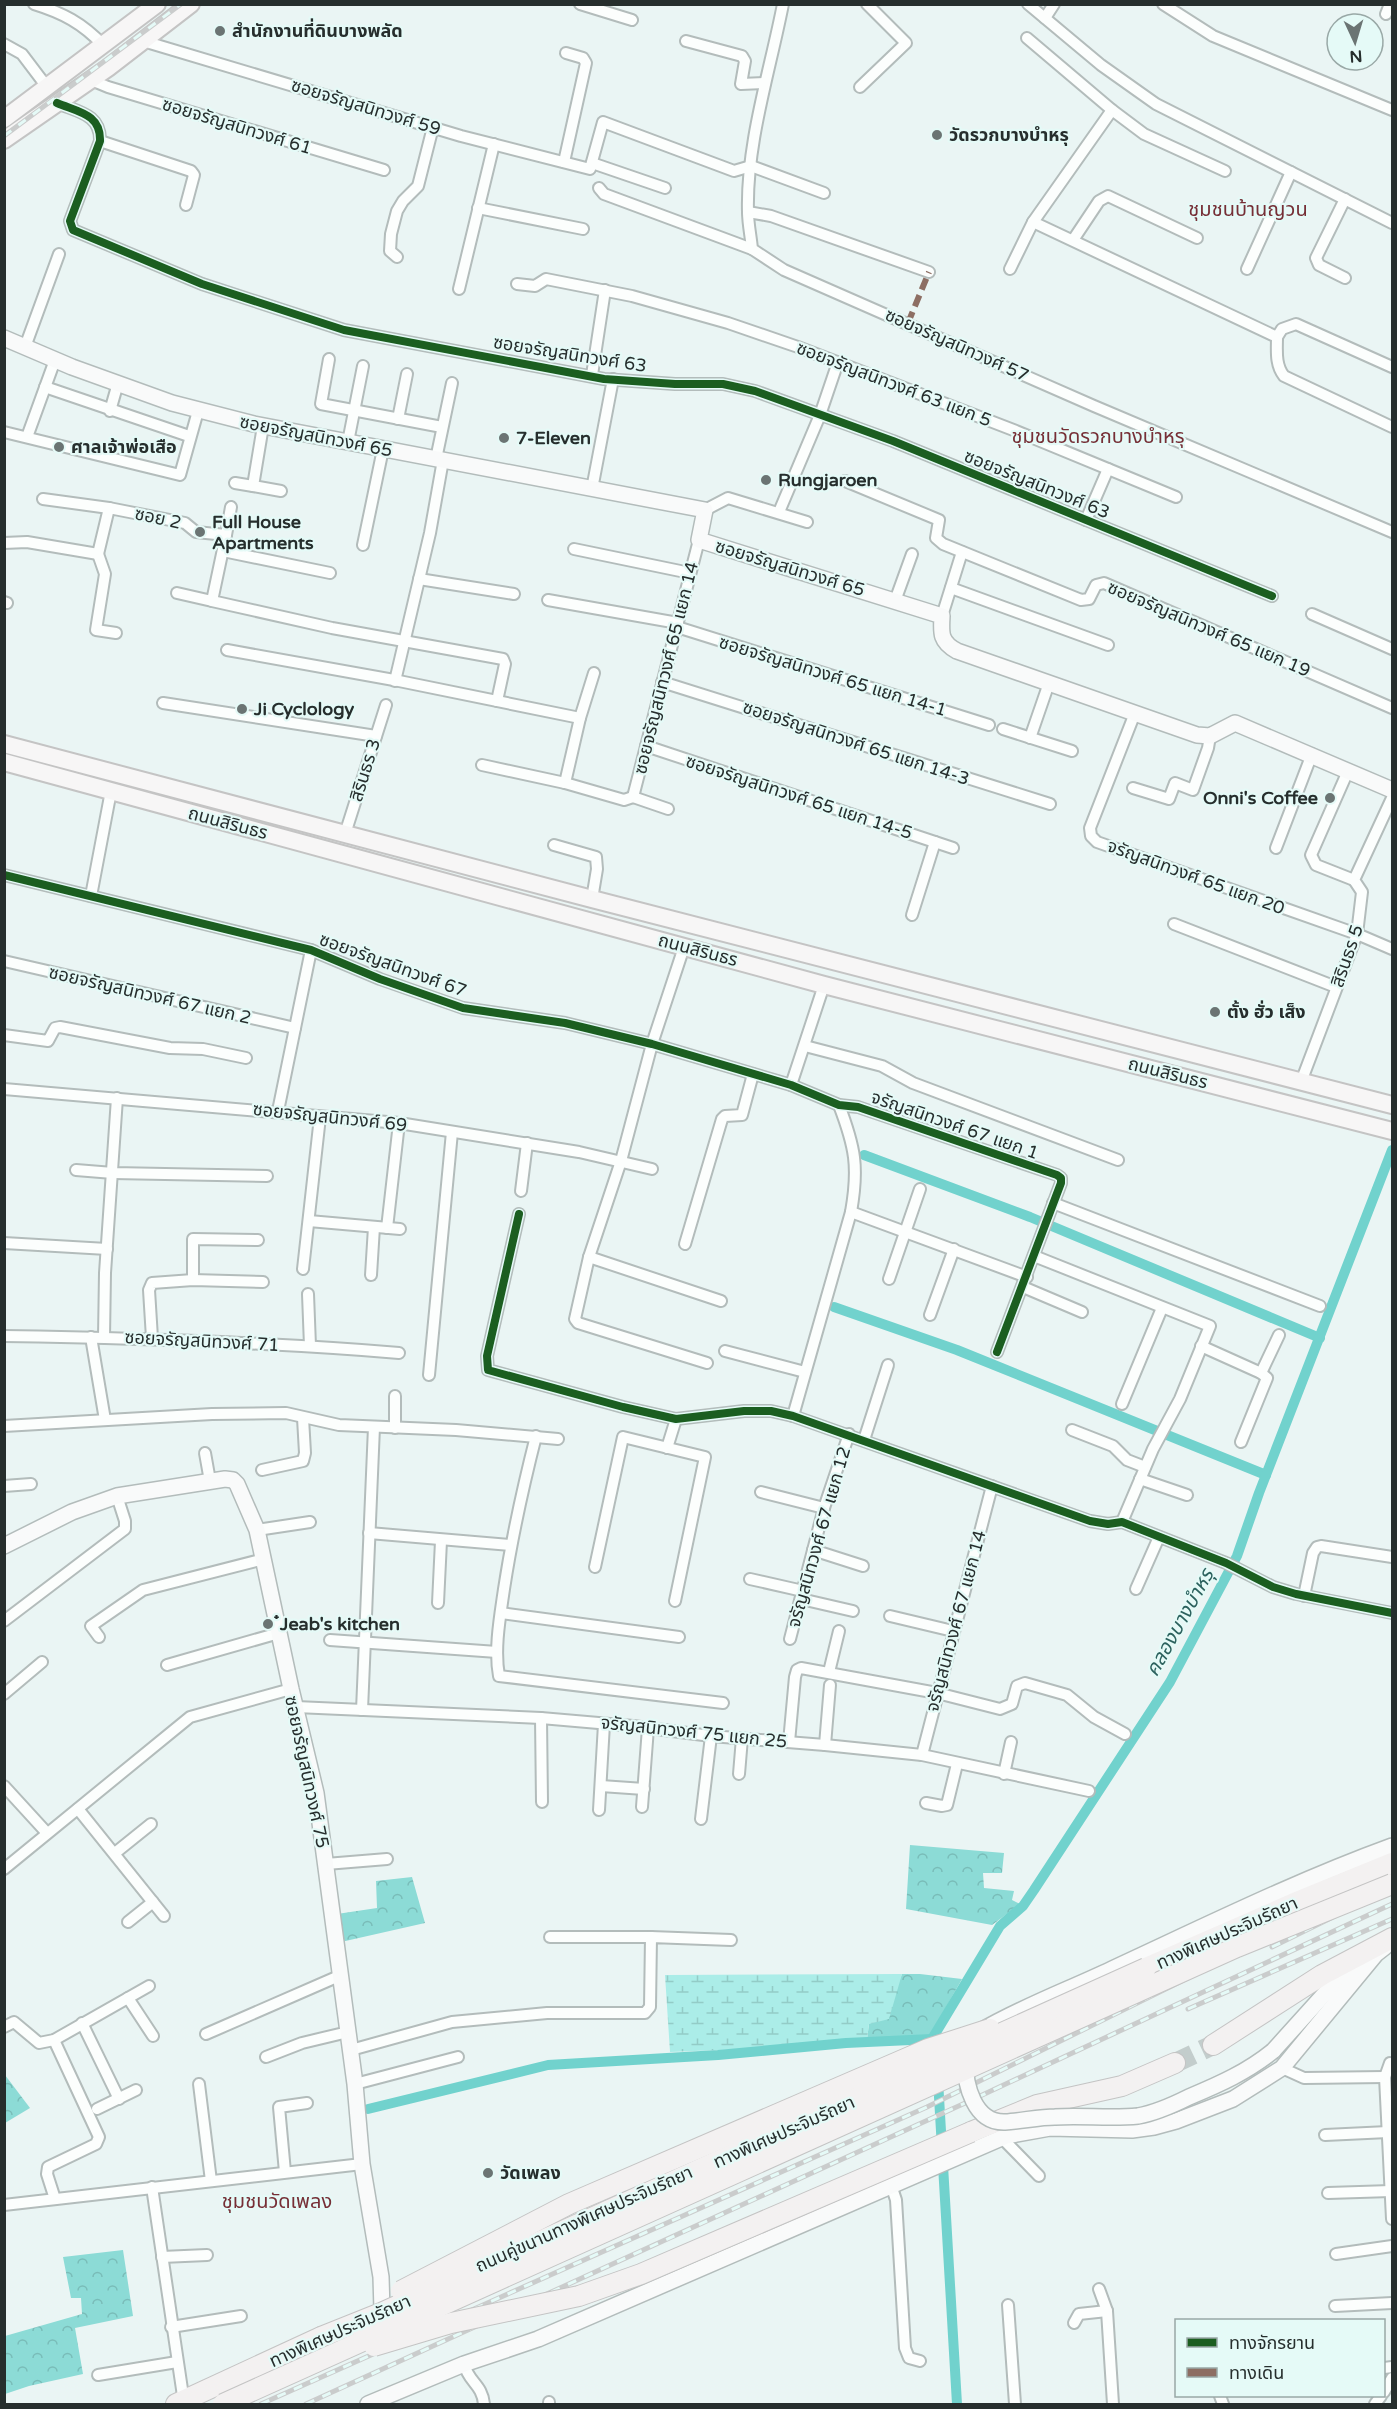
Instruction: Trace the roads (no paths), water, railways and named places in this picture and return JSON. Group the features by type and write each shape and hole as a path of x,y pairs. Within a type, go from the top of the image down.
{"highway":[{"name":"ทางพิเศษประจิมรัถยา","path":"180,2400 321,2337 403,2304 1222,1935 1392,1863"},
{"name":"ทางพิเศษประจิมรัถยา","path":"223,2404 1238,1947 1392,1884"},
{"path":"1213,2045 1322,1975 1392,1939"},
{"path":"321,2337 369,2308 569,2204 928,2049 1022,2020"},
{"path":"333,2354 385,2343 451,2323 579,2296 641,2274 1037,2104 1122,2086 1175,2063"}],"main road":[{"path":"4,118 157,4"},
{"path":"4,140 91,80 191,4"},
{"name":"ซอยจรัญสนิทวงศ์ 65","path":"4,338 118,384 198,411 263,426 705,510 699,540 942,616"},
{"path":"942,616 941,633 946,645 1197,735 1210,736 1235,723 1392,790"},
{"name":"ถนนสิรินธร","path":"4,744 926,986 1389,1104"},
{"name":"ถนนสิรินธร","path":"4,762 824,985 1386,1129"},
{"path":"918,1008 926,986"},
{"path":"936,1014 945,990"},
{"name":"ซอยจรัญสนิทวงศ์ 75","path":"4,1546 72,1512 117,1496 210,1481 230,1479 236,1482 257,1530 316,1793 339,1976 351,2050 362,2164 381,2277 382,2310"},
{"path":"1392,1846 1307,1892 1022,2020 970,2053 964,2062 971,2096 982,2112 996,2121 1006,2122 1054,2116 1103,2118 1141,2115 1179,2102 1237,2077 1273,2051 1329,1989 1376,1954 1392,1939"},
{"name":"ถนนคู่ขนานทางพิเศษประจิมรัถยา","path":"164,2404 180,2400 507,2252 882,2089 1004,2017 1096,1977 1295,1883 1392,1846"},
{"path":"368,2404 391,2400 464,2364 538,2339 1001,2138 1023,2131 1050,2128 1132,2130 1154,2127 1233,2099 1282,2068 1376,1954"}],"street":[{"path":"34,4 63,14 91,33 103,45"},
{"path":"580,4 632,20"},
{"path":"752,249 748,212 751,166 765,83 783,4"},
{"path":"860,87 906,43 867,4"},
{"path":"1028,4 1101,65 1155,104 1392,223"},
{"path":"1045,18 1054,4"},
{"path":"1163,4 1213,36 1392,110"},
{"path":"1027,38 1144,134 1225,171"},
{"name":"ซอยจรัญสนิทวงศ์ 59","path":"143,41 433,127 564,162 591,166 665,188"},
{"path":"686,41 742,56 745,61 741,84 765,83"},
{"path":"4,44 22,54 47,87"},
{"path":"564,162 586,63 583,58 566,53"},
{"name":"ซอยจรัญสนิทวงศ์ 61","path":"91,80 384,170"},
{"path":"57,103 92,118 98,125 100,141 191,171 194,175 186,205"},
{"path":"1010,269 1033,222 1112,110"},
{"path":"591,166 603,122 734,171 751,166 824,193"},
{"path":"397,257 390,251 390,234 400,204 418,186 433,127"},
{"name":"ซอยจรัญสนิทวงศ์ 63","path":"100,141 70,221 73,230 202,284 344,330 612,379 675,384 723,384 754,391 893,441 1272,597"},
{"path":"459,289 494,144"},
{"path":"1247,269 1291,172"},
{"name":"ซอยจรัญสนิทวงศ์ 57","path":"599,188 604,194 752,249 784,270 1094,406 1392,532"},
{"path":"1073,240 1099,201 1108,196 1197,238"},
{"path":"1345,278 1319,265 1316,258 1346,199"},
{"path":"478,208 584,229"},
{"path":"748,212 771,216 929,273"},
{"path":"1033,222 1277,342"},
{"path":"25,347 59,254"},
{"name":"ซอยจรัญสนิทวงศ์ 63 แยก 5","path":"517,284 535,286 546,279 632,296 728,323 838,362 1176,497"},
{"path":"592,375 605,290"},
{"path":"1392,368 1296,324 1288,324 1282,329 1277,342 1279,371 1284,376 1392,427"},
{"path":"329,359 321,404 442,427"},
{"path":"27,436 55,360"},
{"path":"779,512 820,415 838,362"},
{"path":"348,442 363,366"},
{"path":"398,419 407,374"},
{"path":"592,489 612,379"},
{"path":"395,681 430,533 442,427 452,383"},
{"path":"110,411 118,384"},
{"path":"45,387 189,436"},
{"path":"4,432 180,475 189,436 198,411"},
{"path":"253,486 263,426"},
{"path":"363,545 383,449"},
{"path":"1086,520 1108,469"},
{"path":"845,481 937,518 940,524 936,534 938,542 962,552 942,616"},
{"path":"235,483 281,491"},
{"path":"705,510 728,498 807,522"},
{"path":"43,499 109,508"},
{"path":"212,601 231,507"},
{"name":"ซอย 2","path":"98,555 109,508 185,523 196,532 226,535"},
{"name":"ซอยจรัญสนิทวงศ์ 65 แยก 14","path":"633,797 699,540"},
{"path":"4,543 27,542 98,555 105,574 96,630 116,633"},
{"path":"574,549 690,573"},
{"path":"223,551 330,573"},
{"name":"ซอยจรัญสนิทวงศ์ 65 แยก 19","path":"962,552 1081,600 1089,599 1096,585 1104,583 1392,708"},
{"path":"895,601 912,554"},
{"path":"419,579 514,594"},
{"path":"951,588 1108,645"},
{"path":"177,593 404,641 502,659 505,664 497,701"},
{"name":"ซอยจรัญสนิทวงศ์ 65 แยก 14-1","path":"548,600 677,625 989,725"},
{"path":"1312,614 1392,649"},
{"path":"227,650 580,718"},
{"path":"565,783 580,718 594,673"},
{"name":"ซอยจรัญสนิทวงศ์ 65 แยก 14-3","path":"662,682 1050,804"},
{"path":"1030,738 1049,683"},
{"path":"163,703 376,736"},
{"name":"สิรินธร 3","path":"345,834 386,705"},
{"name":"จรัญสนิทวงศ์ 65 แยก 20","path":"1135,713 1090,828 1091,836 1097,842 1357,934 1392,949"},
{"path":"1003,729 1072,751"},
{"path":"1134,788 1169,799 1175,783 1192,790 1208,748 1210,736"},
{"name":"ซอยจรัญสนิทวงศ์ 65 แยก 14-5","path":"646,746 952,848"},
{"path":"1276,848 1312,754"},
{"path":"482,765 565,783 624,800 633,797 668,809"},
{"path":"1348,771 1311,855 1316,865 1354,880 1392,798"},
{"path":"91,896 111,791"},
{"path":"912,915 935,842"},
{"path":"554,845 596,858 597,869 592,899"},
{"name":"ซอยจรัญสนิทวงศ์ 67","path":"4,875 311,950 381,979 463,1008 565,1023 652,1044 790,1085 839,1105"},
{"name":"สิรินธร 5","path":"1301,1082 1357,934 1362,892 1354,880"},
{"path":"1174,924 1336,987"},
{"path":"684,947 652,1044 621,1161 589,1257 575,1319 578,1323 707,1363"},
{"path":"278,1111 311,950"},
{"name":"ซอยจรัญสนิทวงศ์ 67 แยก 2","path":"4,961 295,1028"},
{"path":"790,1085 824,985"},
{"path":"4,1035 48,1041 55,1028 59,1027 170,1048 202,1049 246,1058"},
{"path":"805,1046 882,1066 913,1083 1118,1160"},
{"path":"685,1244 722,1119 725,1116 742,1115 753,1074"},
{"name":"ซอยจรัญสนิทวงศ์ 69","path":"4,1089 399,1123 527,1143 652,1168"},
{"path":"104,1336 117,1098"},
{"path":"793,1416 851,1212 856,1185 852,1139 839,1105"},
{"name":"จรัญสนิทวงศ์ 67 แยก 1","path":"839,1105 858,1107 1057,1175 1061,1183 1053,1203"},
{"path":"303,1269 320,1117"},
{"path":"387,1228 399,1123"},
{"path":"429,1375 452,1132"},
{"path":"521,1191 527,1143"},
{"path":"76,1170 113,1173 267,1176"},
{"path":"889,1279 920,1189"},
{"path":"998,1352 1053,1203 1320,1306"},
{"path":"851,1212 954,1249 1082,1312"},
{"path":"519,1214 487,1356 488,1370 676,1419 744,1411 771,1411 793,1416 1090,1521 1108,1524 1122,1522 1239,1568 1273,1587 1304,1596 1392,1613"},
{"path":"309,1221 400,1229"},
{"path":"371,1275 374,1227"},
{"path":"193,1280 193,1239 258,1240"},
{"path":"4,1244 108,1249"},
{"path":"930,1315 954,1249"},
{"path":"1034,1256 1210,1326 1122,1522"},
{"path":"589,1257 721,1301"},
{"path":"152,1338 150,1284 193,1280 263,1282"},
{"path":"308,1294 310,1346"},
{"path":"1122,1404 1162,1308"},
{"path":"1261,1372 1279,1335"},
{"name":"ซอยจรัญสนิทวงศ์ 71","path":"4,1336 152,1338 399,1353"},
{"path":"91,1337 105,1419"},
{"path":"1201,1346 1261,1372 1267,1378 1241,1442"},
{"path":"725,1351 804,1372"},
{"path":"864,1440 888,1365"},
{"path":"395,1396 395,1428"},
{"path":"4,1426 105,1419 286,1413 339,1425 558,1439"},
{"path":"262,1470 303,1461 305,1453 303,1418"},
{"path":"667,1448 676,1419"},
{"path":"362,1710 374,1427"},
{"path":"1072,1430 1113,1446 1126,1460 1145,1467"},
{"name":"จรัญสนิทวงศ์ 67 แยก 12","path":"790,1639 824,1508 849,1434"},
{"path":"536,1436 511,1545 497,1652 498,1675 501,1678 723,1703"},
{"path":"595,1567 622,1438 706,1459 675,1601"},
{"path":"205,1453 210,1481"},
{"path":"1140,1479 1187,1495"},
{"path":"4,1486 31,1484"},
{"name":"จรัญสนิทวงศ์ 67 แยก 14","path":"922,1755 992,1486"},
{"path":"761,1492 824,1508"},
{"path":"4,1621 125,1529 126,1523 117,1496"},
{"path":"257,1530 310,1522"},
{"path":"369,1533 441,1541 511,1545"},
{"path":"1136,1589 1159,1537"},
{"path":"438,1603 441,1541"},
{"path":"1304,1596 1313,1552 1317,1547 1392,1557"},
{"path":"813,1550 863,1566"},
{"path":"99,1637 91,1626 143,1590 264,1559"},
{"path":"750,1580 853,1611"},
{"path":"501,1613 679,1637"},
{"path":"890,1616 953,1631"},
{"path":"829,1672 839,1631"},
{"path":"167,1665 279,1633"},
{"path":"330,1640 497,1652"},
{"path":"4,1694 42,1662"},
{"path":"789,1742 797,1670 801,1668 937,1693 1000,1709 1012,1704 1017,1686 1025,1683 1067,1695 1094,1717 1125,1734"},
{"path":"825,1745 830,1684"},
{"path":"4,1869 195,1714 291,1689"},
{"name":"จรัญสนิทวงศ์ 75 แยก 25","path":"296,1707 541,1718 922,1755 1089,1791"},
{"path":"541,1718 542,1802"},
{"path":"599,1810 604,1724"},
{"path":"642,1807 648,1728"},
{"path":"701,1819 711,1736"},
{"path":"739,1774 742,1738"},
{"path":"1005,1774 1011,1742"},
{"path":"926,1803 947,1805 957,1764"},
{"path":"4,1786 47,1833"},
{"path":"601,1786 644,1789"},
{"path":"78,1809 164,1916"},
{"path":"115,1853 151,1824"},
{"path":"326,1864 387,1859"},
{"path":"128,1922 153,1902"},
{"path":"351,2050 452,2022 547,2013 645,2013 650,2007 651,1936"},
{"path":"550,1937 651,1936 731,1940"},
{"path":"206,2034 339,1976"},
{"path":"4,2026 14,2022 39,2043 54,2040 149,1986"},
{"path":"128,1998 153,2036"},
{"path":"82,2023 118,2098"},
{"path":"266,2057 302,2043 348,2032"},
{"path":"54,2040 99,2137 96,2144 48,2167 47,2174 55,2199"},
{"path":"355,2084 458,2057"},
{"path":"1392,2064 1390,2063 1386,2077 1389,2090 1388,2132 1391,2146 1392,2218"},
{"path":"1282,2068 1304,2078 1386,2077"},
{"path":"199,2084 211,2181"},
{"path":"97,2109 136,2090"},
{"path":"285,2172 279,2107 307,2103"},
{"path":"1325,2134 1388,2132"},
{"path":"1001,2138 1039,2176"},
{"path":"4,2205 362,2164"},
{"path":"891,2185 896,2200 905,2348 909,2358 920,2361"},
{"path":"152,2187 177,2362 180,2400"},
{"path":"1328,2193 1391,2191"},
{"path":"1336,2254 1392,2246"},
{"path":"162,2257 207,2255"},
{"path":"1099,2289 1107,2312 1113,2404"},
{"path":"1335,2306 1392,2303"},
{"path":"1008,2305 1015,2404"},
{"path":"1074,2323 1079,2314 1107,2312"},
{"path":"171,2327 241,2316"},
{"path":"98,2375 177,2362"},
{"path":"464,2364 468,2377 482,2391 484,2404"}],"waterway":[{"name":"คลองบางบำหรุ","path":"932,2039 1000,1926 1023,1906 1170,1682 1237,1556 1259,1493 1392,1150"},
{"path":"864,1155 1030,1217 1320,1338"},
{"path":"834,1307 957,1350 1266,1475"},
{"path":"368,2109 548,2065 718,2055 846,2043 932,2039"},
{"path":"938,2080 957,2404"}],"tunnel":[{"path":"1175,2063 1213,2045"}],"railway":[{"path":"4,136 181,4"},
{"path":"261,2404 927,2107 1392,1877"},
{"path":"1272,1947 1392,1888"},
{"path":"306,2404 963,2104 1392,1904"},
{"path":"1188,2009 1392,1919"}],"place":[{"name":"สำนักงานที่ดินบางพลัด","path":"220,31"},
{"name":"วัดรวกบางบำหรุ","path":"937,135"},
{"name":"7-Eleven","path":"504,438"},
{"name":"ศาลเจ้าพ่อเสือ","path":"59,447"},
{"name":"Rungjaroen","path":"766,480"},
{"name":"Full House Apartments","path":"200,532"},
{"name":"Ji Cyclology","path":"242,709"},
{"name":"Onni's Coffee","path":"1330,798"},
{"name":"ตั้ง ฮั่ว เส็ง","path":"1215,1012"},
{"name":"๋Jeab's kitchen","path":"268,1624"},
{"name":"วัดเพลง","path":"488,2173"}],"district":[{"name":"ชุมชนบ้านญวน","path":"1248,210"},
{"name":"ชุมชนวัดรวกบางบำหรุ","path":"1098,437"},
{"name":"ชุมชนวัดเพลง","path":"277,2202"}]}
